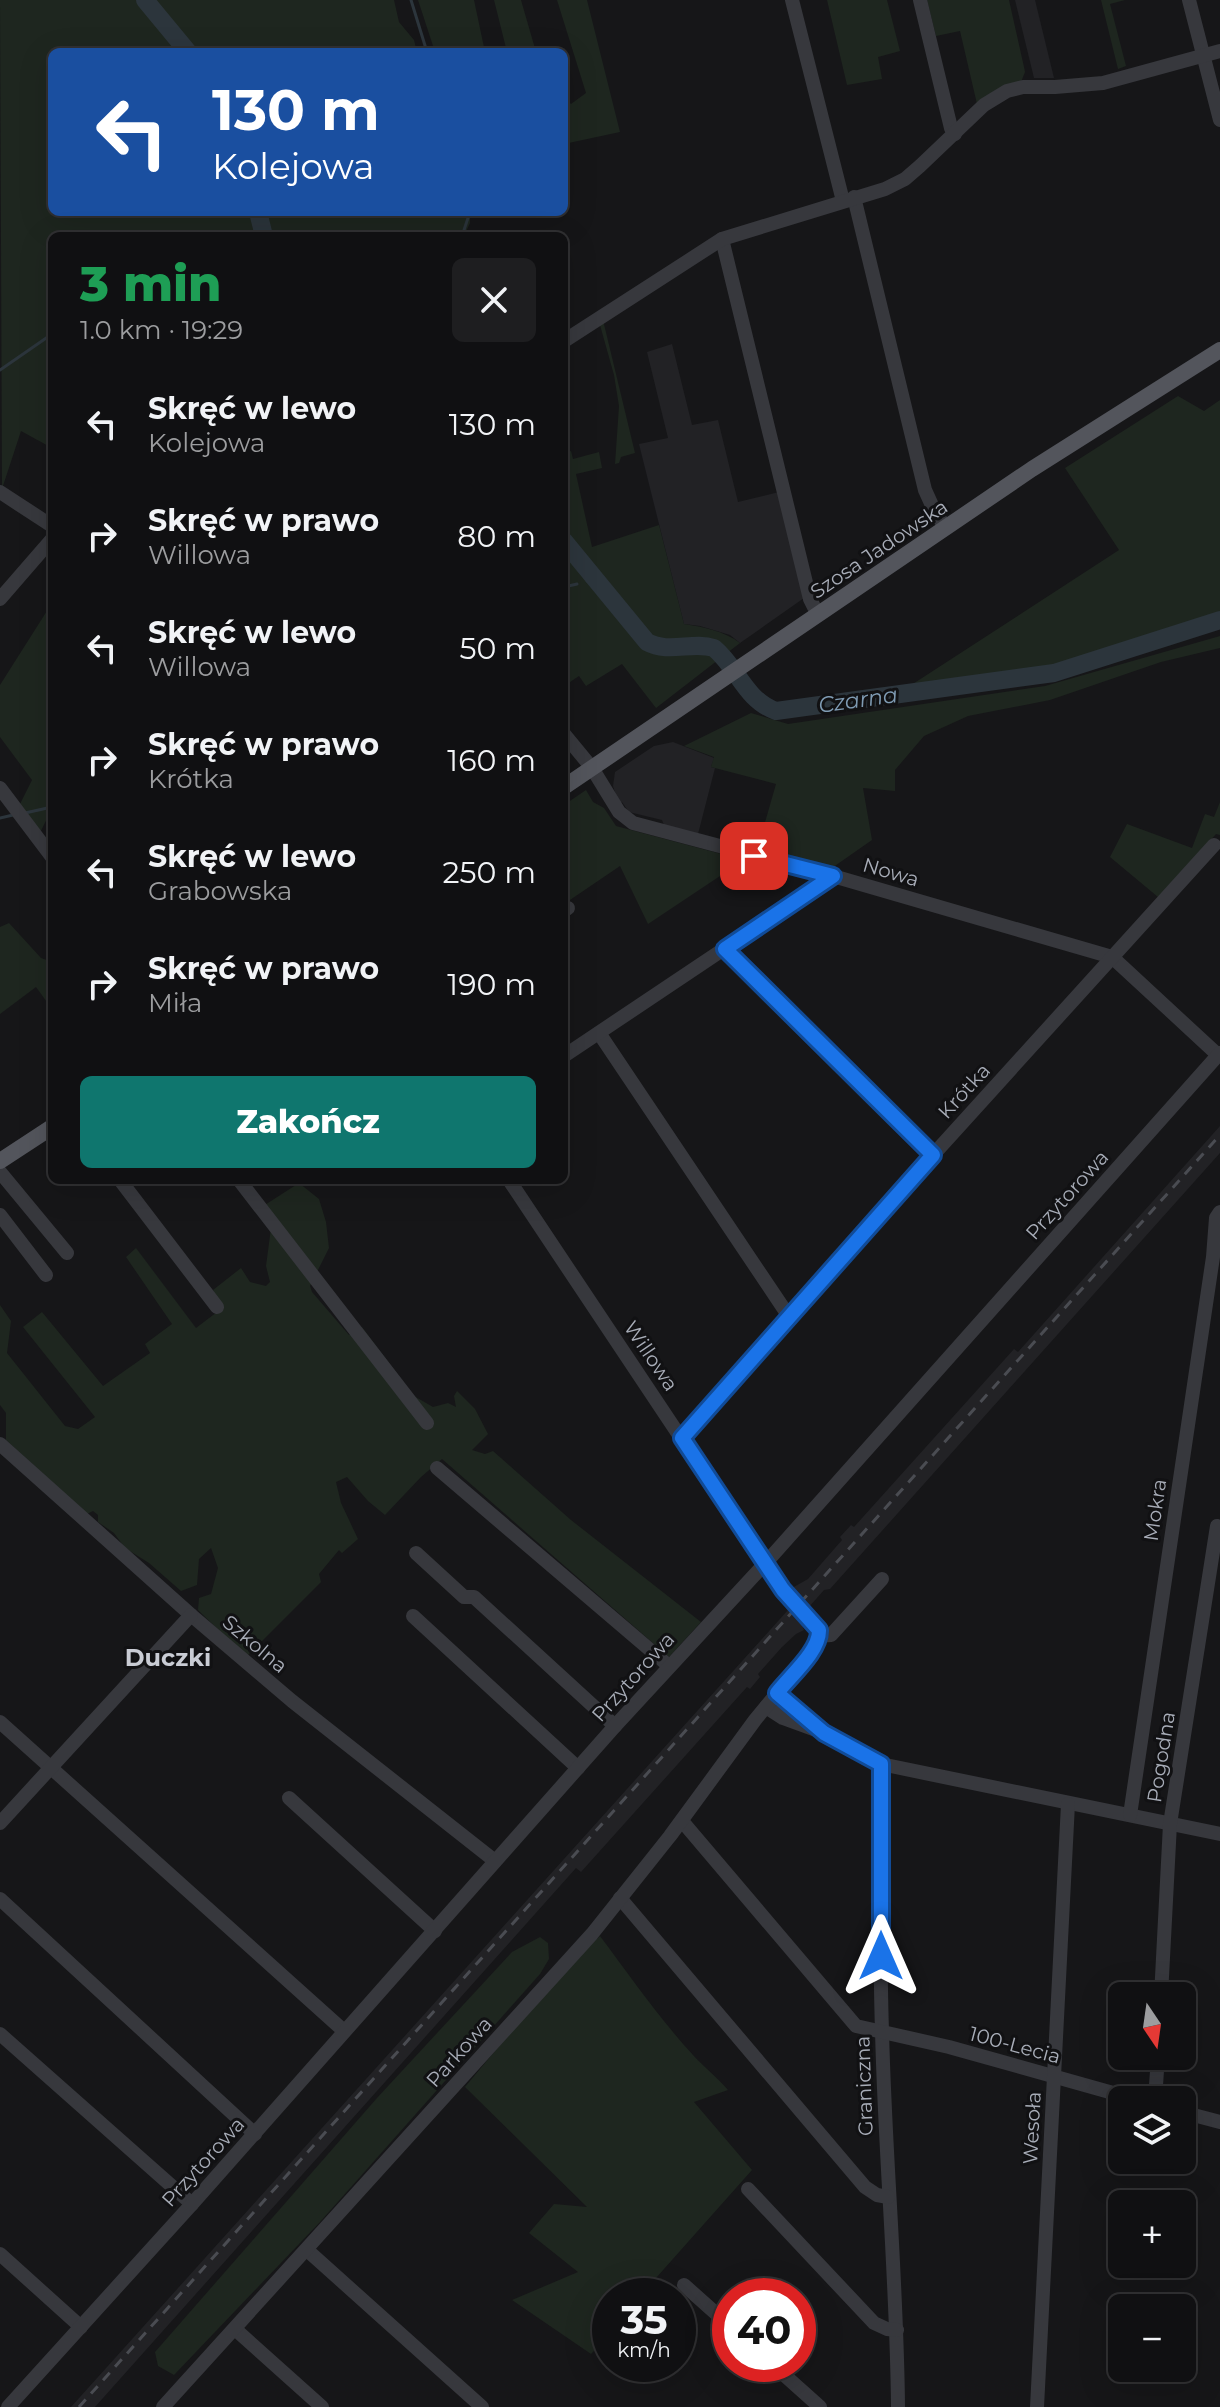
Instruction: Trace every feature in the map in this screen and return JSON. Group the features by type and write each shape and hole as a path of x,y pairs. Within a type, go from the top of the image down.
{"main road":[{"name":"Szosa Jadowska","path":"568,784 1032,469 1220,350"},
{"path":"0,1161 48,1130"}],"street":[{"path":"792,0 925,490 946,528"},
{"path":"920,0 955,134"},
{"path":"1189,0 1220,120"},
{"path":"568,338 722,239 885,189 905,179 984,105 1014,88 1103,83 1220,51"},
{"path":"722,239 810,599 818,615"},
{"path":"0,492 48,523"},
{"path":"0,599 48,544"},
{"name":"Nowa","path":"568,739 592,768 619,812 633,823 833,876 1112,957"},
{"path":"0,788 48,852"},
{"name":"Krótka","path":"682,1438 1214,845"},
{"path":"568,1053 833,876"},
{"path":"725,949 933,1155"},
{"name":"Przytorowa","path":"8,2407 1219,1054 1112,957"},
{"path":"599,1033 790,1318"},
{"path":"0,1172 67,1253"},
{"path":"123,1184 217,1307"},
{"path":"242,1184 427,1423"},
{"name":"Willowa","path":"512,1184 765,1564 790,1599 816,1624 819,1636"},
{"name":"Mokra","path":"1130,1815 1213,1257 1216,1218 1220,1212"},
{"path":"0,1215 46,1275"},
{"name":"Szkolna","path":"0,1444 292,1701 495,1861"},
{"path":"437,1468 669,1666"},
{"name":"Pogodna","path":"1162,1982 1170,1824 1217,1526"},
{"path":"416,1553 464,1597 474,1597 615,1726"},
{"path":"882,1579 831,1635 819,1636 814,1648 766,1707 783,1718 824,1733 881,1764 1220,1834"},
{"path":"0,1823 191,1615"},
{"path":"413,1616 578,1768"},
{"path":"777,1693 824,1733"},
{"name":"Parkowa","path":"163,2407 592,1934 682,1821 766,1707"},
{"path":"0,1722 344,2031"},
{"name":"Graniczna","path":"881,1764 882,2031 898,2407"},
{"path":"289,1798 435,1931"},
{"name":"Wesoła","path":"1037,2407 1068,1804"},
{"name":"100-Lecia","path":"682,1821 856,2026 1108,2092"},
{"path":"620,1898 865,2187 877,2195 888,2197"},
{"path":"0,1899 255,2134"},
{"path":"0,2034 192,2204"},
{"path":"1196,2116 1220,2122"},
{"path":"748,2189 874,2323 897,2330"},
{"path":"307,2250 482,2407"},
{"path":"0,2254 81,2327"},
{"path":"696,2296 712,2310"},
{"path":"235,2329 322,2407"},
{"path":"792,2382 820,2407"}],"shaded area":[{"path":"0,0 394,0 399,22 414,40 416,48 48,48 48,216 470,216 470,223 466,232 48,232 48,446 21,431 2,489"},
{"path":"418,0 474,0 484,48 434,48"},
{"path":"494,0 521,0 535,48 506,48"},
{"path":"557,0 587,0 620,132 568,143 568,101 571,104 586,93"},
{"path":"827,0 887,0 900,51 878,57 882,79 847,85"},
{"path":"927,0 1009,0 1025,72 1021,82 977,104 960,31 936,36"},
{"path":"1015,0 1035,0 1054,78 1034,78"},
{"path":"1101,0 1125,0 1110,4 1126,66 1118,69"},
{"path":"603,320 635,453 621,457 615,464 619,406 600,325"},
{"path":"672,344 692,425 718,420 738,502 779,492 804,598 740,643 730,635 684,624 639,444 668,438 647,352"},
{"path":"1178,396 1204,411 1220,400 1220,615 1053,669 902,691 1119,550 1065,468"},
{"path":"571,451 573,459 599,452 602,468 576,474 592,547 659,525 684,624 721,633 740,643 656,708 622,664 586,686 579,676 568,683 568,452"},
{"path":"48,609 48,816 39,835 18,808 32,780 0,737 0,685"},
{"path":"1220,636 1220,648 1161,662 1050,700 968,716 924,736 895,770 895,791 863,788 872,840 829,870 757,850 776,784 711,767 714,757 684,746 751,713 788,724 1045,686"},
{"path":"673,742 714,758 711,767 715,768 698,834 664,825 662,820 629,812 622,802 619,804 613,786 615,772 654,746"},
{"path":"586,790 616,826 744,860 648,924 620,866 568,901 568,802"},
{"path":"1220,802 1220,835 1216,834 1158,897 1110,857 1127,824 1192,848 1205,814 1214,817"},
{"path":"9,923 41,958 48,961 48,1004 36,987 0,1014 0,927"},
{"path":"1220,1126 1220,1153 830,1589 824,1590 809,1607 792,1588 808,1579 842,1540 840,1537 851,1525 854,1527 1014,1349 1018,1352"},
{"path":"297,1184 319,1199 329,1248 310,1286 312,1292 349,1335 362,1327 414,1396 433,1407 448,1403 456,1407 454,1396 457,1391 475,1409 488,1434 472,1450 485,1454 493,1451 571,1520 701,1622 669,1657 442,1459 385,1515 347,1477 336,1482 341,1503 358,1539 342,1553 339,1550 319,1574 321,1582 246,1657 198,1610 199,1598 211,1594 218,1568 211,1548 199,1559 197,1585 181,1591 149,1563 125,1548 114,1533 98,1522 98,1515 93,1511 87,1514 6,1440 6,1413 0,1405 0,1305 11,1321 7,1353 65,1426 78,1429 95,1417 23,1327 42,1312 103,1386 150,1353 145,1344 172,1324 126,1257 136,1248 196,1328 221,1309 213,1290 241,1268 250,1282 266,1286 270,1282 266,1266 271,1228 257,1210"},
{"path":"788,1610 804,1630 782,1647 758,1674 760,1677 750,1689 747,1687 581,1872 576,1868 95,2407 71,2407"},
{"path":"600,1936 668,2026 728,2090 694,2102 752,2170 656,2278 592,2278 591,2354 512,2300 578,2272 529,2233 554,2204 587,2207 465,2087 555,1979"},
{"path":"540,1937 548,1943 549,1959 540,1974 320,2222 174,2375 158,2366 155,2352 377,2098 512,1952"}],"waterway":[{"name":"Czarna","path":"145,0 185,48"},
{"path":"411,0 426,48"},
{"name":"Czarna","path":"259,216 263,232"},
{"path":"463,232 469,216"},
{"path":"0,370 48,337"},
{"name":"Czarna","path":"568,546 647,642 664,647 714,648 749,692 776,711 1054,673 1220,620"},
{"path":"587,581 594,579"},
{"path":"568,586 577,584"},
{"path":"25,813 48,808"},
{"path":"0,818 13,815"}],"railway":[{"path":"79,2407 1220,1135"}],"district":[{"name":"Duczki","path":"168,1657"}],"route":[{"path":"754,856 833,876 725,949 933,1155 682,1438 783,1590 819,1630 818,1643 777,1693 824,1733 881,1764 881,1956"}]}
